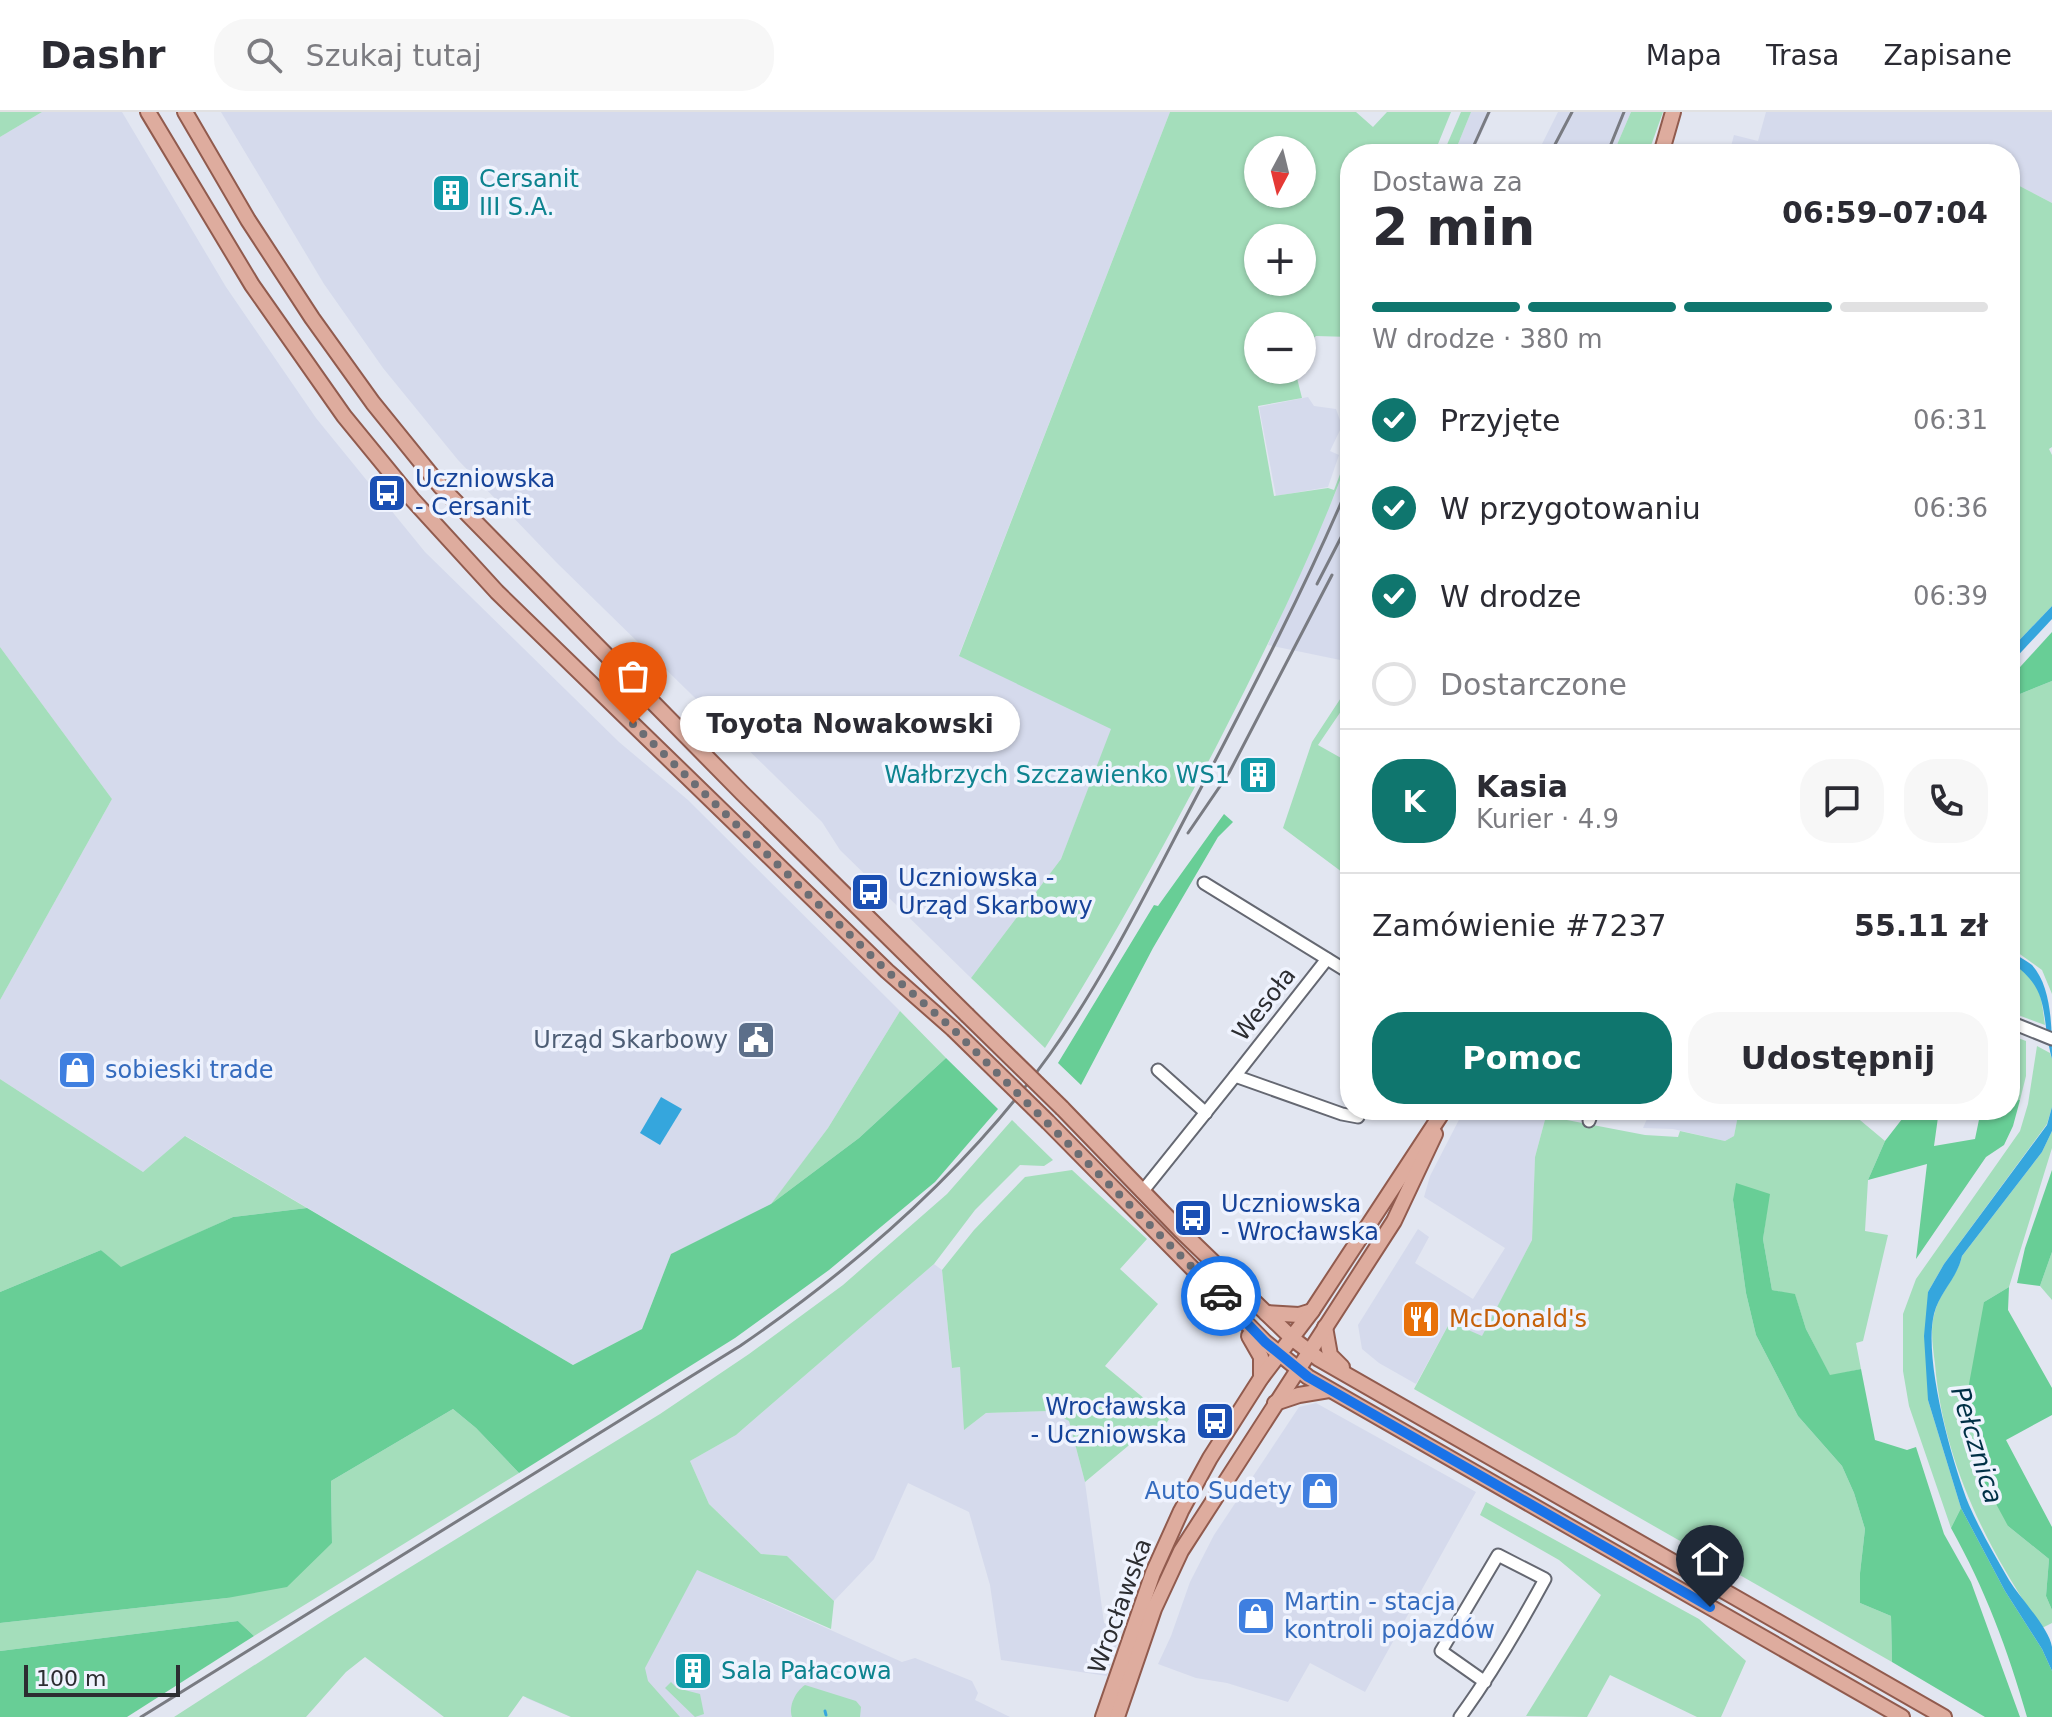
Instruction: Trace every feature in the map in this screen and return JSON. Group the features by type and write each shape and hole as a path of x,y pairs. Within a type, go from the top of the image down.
{"main road":[{"path":"148,112 252,285 344,416 412,499 497,592 887,971 953,1029 1280,1356 1329,1390 1902,1717"},
{"path":"185,112 248,220 312,318 373,403 441,487 742,793 870,916 1142,1192 1293,1339 1357,1381 1944,1717"},
{"path":"1664,144 1673,112"},
{"path":"611,702 609,690 612,684 624,678 630,679"},
{"path":"847,931 857,932 870,916"},
{"name":"Wrocławska","path":"1103,1717 1140,1605 1169,1536 1210,1458 1261,1378 1293,1339 1438,1120"},
{"name":"Wrocławska","path":"1117,1717 1164,1584 1196,1525 1394,1221 1440,1120"},
{"path":"1266,1313 1299,1315 1312,1311"},
{"path":"1237,1315 1258,1350 1261,1378"},
{"path":"1325,1327 1333,1359 1357,1381"},
{"path":"1275,1403 1329,1390"},
{"path":"1490,1481 1500,1463"}],"street":[{"path":"1204,883 1340,967"},
{"name":"Wesoła","path":"1142,1192 1327,959"},
{"path":"2020,1026 2052,1039"},
{"path":"1158,1070 1206,1113"},
{"name":"Wesoła","path":"1235,1076 1340,1113"},
{"path":"1460,1717 1485,1682 1500,1659 1545,1579 1498,1555 1441,1651 1485,1682"}],"shaded area":[{"path":"42,112 122,112 226,287 316,418 425,552 619,742 688,800 900,1011 828,1128 771,1205 671,1254 642,1329 573,1365 186,1136 143,1172 0,1079 0,1000 112,799 0,647 0,137"},
{"path":"221,112 1170,112 959,655 1112,728 1061,859 971,978 840,850 822,822 557,563 458,460 383,368 324,284"},
{"path":"1471,112 1491,112 1477,144 1458,144"},
{"path":"1558,112 1631,112 1617,144 1542,144"},
{"path":"1766,112 2052,112 2052,203 2020,186 2020,144 1732,144 1734,135 1758,141"},
{"path":"1308,397 1314,406 1336,409 1340,430 1330,451 1339,455 1328,487 1276,496 1259,407"},
{"path":"1340,480 1340,660 1268,645"},
{"path":"1459,1120 1545,1120 1535,1157 1532,1240 1482,1337 1450,1322 1416,1384 1379,1363 1362,1349 1358,1325 1418,1229 1429,1237 1415,1263 1473,1299 1505,1248 1424,1197 1430,1176"},
{"path":"1647,1120 1737,1120 1734,1136 1725,1141 1673,1129 1643,1128"},
{"path":"934,1264 942,1270 952,1368 960,1367 965,1429 986,1413 1049,1411 1069,1421 1085,1482 1104,1623 1121,1630 1107,1676 1001,1660 990,1585 969,1512 908,1483 874,1559 834,1601 787,1556 761,1554 709,1504 690,1461 736,1435"},
{"path":"1316,1403 1476,1492 1365,1692 1310,1663 1288,1702 1227,1683 1196,1678 1158,1664 1190,1582 1214,1535 1299,1407"},
{"path":"628,1539 902,1662 915,1658 972,1681 978,1693 975,1700 1010,1717 571,1717 526,1698"}],"green space":[{"path":"0,112 42,112 0,137"},
{"path":"1170,112 1356,112 1373,127 1387,112 1451,112 1438,144 1340,144 1340,337 1316,336 1316,312 1244,312 1244,384 1298,384 1302,398 1258,406 1274,496 1328,488 1334,490 1340,474 1340,481 1270,639 1216,747 1134,899 1045,1048 971,978 1061,859 1111,729 959,656"},
{"path":"1461,112 1471,112 1458,144 1447,144"},
{"path":"1631,112 1663,112 1652,144 1617,144"},
{"path":"2020,186 2052,203 2052,447 2049,449 2052,455 2052,606 2020,640"},
{"path":"2052,632 2052,681 2020,694 2020,667"},
{"path":"0,647 112,799 0,1000"},
{"path":"2052,681 2052,994 2042,970 2020,954 2020,694"},
{"path":"1340,699 1340,713 1318,745 1340,757 1340,871 1283,828 1312,742"},
{"path":"1224,814 1233,822 1218,837 1153,948 1081,1085 1058,1063 1154,905 1158,906"},
{"path":"2020,969 2038,988 2045,1025 2020,1016"},
{"path":"900,1011 946,1058 859,1138 771,1204 828,1128"},
{"path":"2020,1039 2026,1041 2026,1076 2020,1100"},
{"path":"2037,1046 2050,1053 2052,1059 2052,1107 2047,1124 1944,1264 1928,1292 1928,1400 1961,1508 1951,1528 1909,1406 1903,1371 1903,1314 1916,1279 2020,1131 2028,1104"},
{"path":"946,1058 998,1109 935,1182 829,1270 735,1338 519,1473 453,1409 331,1481 332,1543 287,1587 227,1598 0,1623 0,1292 101,1250 121,1267 233,1217 307,1208 573,1365 642,1329 671,1254 771,1204 859,1138"},
{"path":"0,1079 143,1172 185,1136 307,1208 233,1217 121,1268 101,1250 0,1292"},
{"path":"1012,1120 1053,1160 1044,1166 1020,1165 975,1210 934,1264 736,1435 690,1461 709,1504 761,1554 787,1556 834,1601 831,1629 697,1570 645,1668 648,1681 680,1717 571,1717 523,1696 508,1717 444,1717 365,1657 346,1672 306,1717 174,1717 329,1617 660,1414 749,1354 843,1285 947,1194"},
{"path":"1545,1120 1567,1120 1645,1135 1678,1137 1680,1131 1725,1141 1734,1136 1737,1120 1860,1120 1885,1141 1868,1180 1865,1231 1888,1235 1863,1341 1856,1343 1861,1369 1830,1376 1806,1329 1795,1295 1772,1290 1763,1239 1769,1194 1733,1200 1746,1293 1756,1335 1798,1416 1842,1466 1854,1493 1865,1529 1860,1603 1891,1616 1892,1662 1414,1389 1450,1322 1482,1336 1532,1240 1535,1157"},
{"path":"1901,1120 1938,1120 1934,1146 1975,1139 1979,1120 2015,1120 2004,1145 1986,1157 1916,1259 1927,1164 1868,1180 1885,1141"},
{"path":"2052,1131 2052,1148 2009,1287 1984,1302 2008,1526 2049,1559 2046,1596 2052,1610 2052,1623 2042,1628 1986,1535 1958,1469 1940,1400 1932,1333 1936,1307 1962,1256 2042,1152"},
{"path":"1072,1170 1147,1239 1120,1269 1158,1304 1105,1366 1169,1419 1152,1445 1134,1441 1085,1482 1069,1421 1049,1411 986,1413 964,1430 960,1367 952,1368 942,1270 974,1230 1025,1177"},
{"path":"2052,1170 2052,1252 2040,1286 2017,1283 2025,1248"},
{"path":"1736,1183 1770,1194 1763,1239 1772,1290 1795,1294 1806,1329 1830,1375 1861,1369 1875,1440 1907,1450 1916,1447 1944,1534 1971,1582 2020,1717 1985,1717 1892,1662 1891,1616 1860,1603 1865,1529 1842,1466 1798,1416 1756,1335 1746,1293 1733,1200"},
{"path":"2052,1252 2052,1300 2040,1286"},
{"path":"2009,1287 2008,1310 2052,1388 2052,1415 2006,1440 2052,1527 2052,1610 2046,1596 2049,1559 2008,1526 1981,1476 1969,1384 1984,1302"},
{"path":"453,1409 519,1473 254,1636 238,1621 0,1651 0,1623 227,1598 332,1543 331,1481"},
{"path":"1486,1502 1699,1619 1746,1661 1721,1717 1697,1717 1610,1675 1587,1717 1526,1716 1601,1595 1559,1560 1480,1515"},
{"path":"1961,1508 2052,1671 2052,1717 2027,1717 1995,1620 1951,1528"},
{"path":"238,1621 254,1636 127,1717 0,1717 0,1651"},
{"path":"671,1682 677,1688 700,1694 704,1714 695,1717 665,1688"},
{"path":"805,1685 856,1701 861,1707 860,1717 792,1717 794,1699"}],"water":[{"path":"2052,606 2052,619 2020,653 2020,640"},
{"path":"2020,957 2032,965 2044,985 2050,1009 2052,1059 2039,993 2020,970"},
{"path":"661,1097 682,1109 660,1145 640,1133"},
{"path":"2052,1107 2052,1131 2042,1152 1962,1256 1940,1298 1934,1314 1932,1357 1941,1410 1962,1486 1998,1562 2050,1639 2052,1671 1961,1508 1928,1400 1924,1336 1928,1292 1944,1264 2047,1125"}],"waterway":[{"path":"825,1711 826,1715"}],"railway":[{"path":"1475,144 1489,112"},
{"path":"1555,144 1572,112"},
{"path":"1611,144 1624,112"},
{"path":"141,1717 740,1346 827,1283 947,1176 1018,1097 1072,1022 1112,956 1260,673 1340,505"},
{"path":"1317,584 1340,539"},
{"path":"1188,833 1229,773 1332,575"}],"way so far":[{"path":"633,724 887,971 953,1029 1221,1296"}],"place":[{"name":"Cersanit III S.A.","path":"451,193"},
{"name":"Uczniowska - Cersanit","path":"387,493"},
{"name":"Toyota Nowakowski","path":"633,724"},
{"name":"Wałbrzych Szczawienko WS1","path":"1258,775"},
{"name":"Uczniowska - Urząd Skarbowy","path":"870,892"},
{"name":"Urząd Skarbowy","path":"756,1040"},
{"name":"sobieski trade","path":"77,1070"},
{"name":"Uczniowska - Wrocławska","path":"1193,1218"},
{"name":"McDonald's","path":"1421,1319"},
{"name":"Wrocławska - Uczniowska","path":"1215,1421"},
{"name":"Auto Sudety","path":"1320,1491"},
{"name":"Martin - stacja kontroli pojazdów","path":"1256,1616"},
{"name":"Sala Pałacowa","path":"693,1671"}],"route":[{"path":"1221,1296 1265,1342 1308,1377 1710,1607"}],"water label":[{"name":"Pełcznica","path":"1977,1445"}]}
